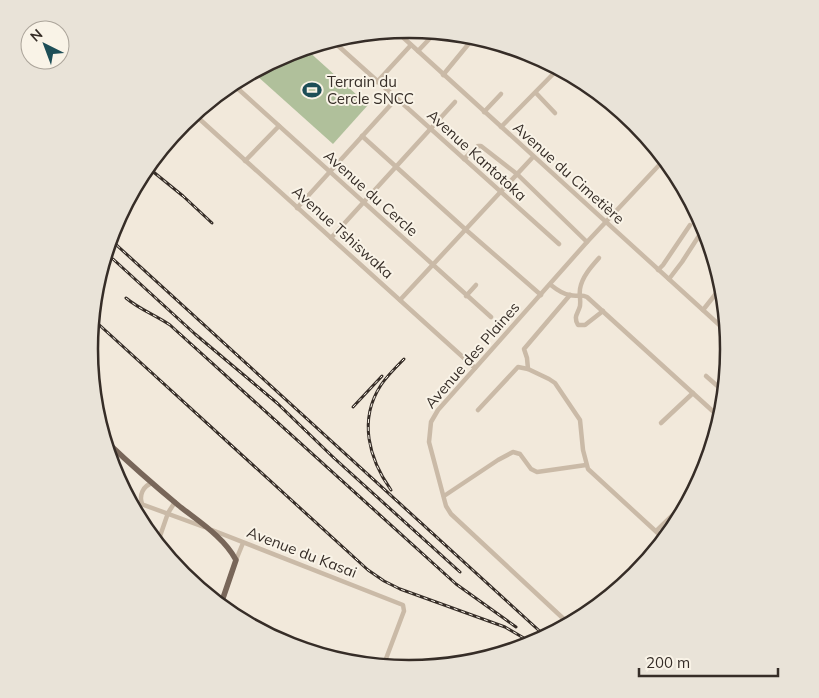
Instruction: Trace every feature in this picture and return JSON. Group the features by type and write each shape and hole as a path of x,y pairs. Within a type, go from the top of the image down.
{"main road":[{"path":"115,450 152,484 206,527 228,548 236,560 223,598"}],"street":[{"name":"Avenue du Cimetière","path":"403,38 533,158 720,325"},
{"path":"418,51 430,38"},
{"path":"443,74 470,43"},
{"path":"377,82 411,45"},
{"name":"Avenue Kantotoka","path":"337,46 559,244"},
{"path":"501,127 554,73"},
{"name":"Avenue du Cercle","path":"238,89 491,317"},
{"path":"536,93 555,113"},
{"path":"484,112 501,94"},
{"path":"297,208 396,99"},
{"path":"331,238 455,102"},
{"name":"Avenue Tshiswaka","path":"200,119 475,368"},
{"path":"245,161 279,126"},
{"path":"362,136 465,230 541,295"},
{"path":"464,159 480,146 517,174 587,242"},
{"path":"400,300 533,158"},
{"name":"Avenue des Plaines","path":"564,619 454,518 448,510 429,442 430,427 438,410 605,222 660,164"},
{"path":"658,270 690,225"},
{"path":"668,279 698,238"},
{"path":"599,258 583,281 580,306 575,320 578,325 585,325 603,311"},
{"path":"466,296 476,285"},
{"path":"551,285 570,296 586,297 714,413"},
{"path":"703,310 716,294"},
{"path":"528,369 524,349 570,296"},
{"path":"478,410 516,369 521,367 528,369 552,380 581,423 583,450 588,469 660,534"},
{"path":"706,376 718,387"},
{"path":"661,423 693,393"},
{"path":"444,496 513,452 520,454 531,469 537,472 586,465"},
{"path":"142,504 140,497 144,489 149,484 152,484"},
{"path":"160,536 168,513 175,502"},
{"name":"Avenue du Kasai","path":"139,503 206,527 402,605 404,610 386,660"},
{"path":"656,531 674,514"},
{"path":"236,560 243,543"}],"green space":[{"name":"Terrain du Cercle SNCC","path":"311,53 368,105 333,144 258,77 290,61"}],"railway":[{"path":"153,172 212,223"},
{"path":"116,245 540,631"},
{"path":"113,259 195,334 277,403 334,458 460,572"},
{"path":"126,298 170,325 456,584 516,627"},
{"path":"99,325 368,570 400,589 505,627 525,639"},
{"path":"391,490 383,478 372,452 368,425 374,398 381,385 404,359"},
{"path":"353,407 382,376"}],"place":[{"name":"Terrain du Cercle SNCC","path":"312,90"}]}
